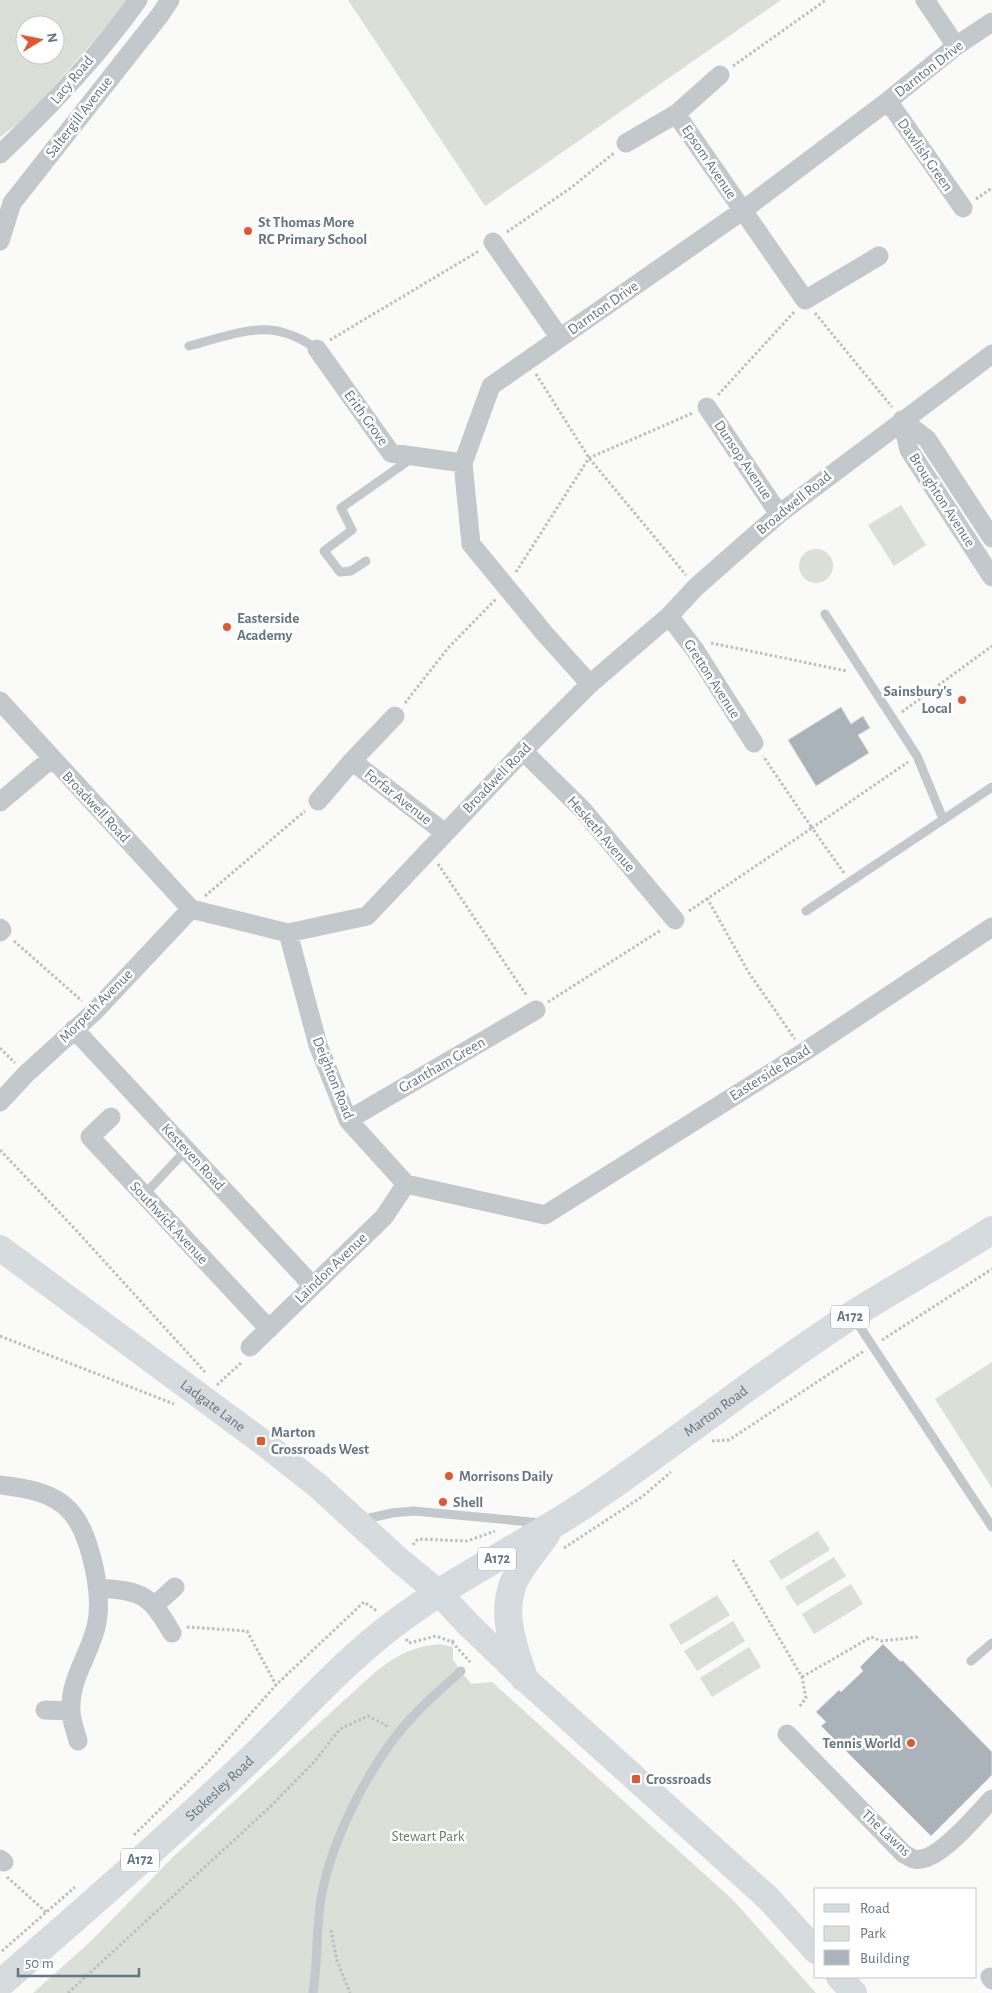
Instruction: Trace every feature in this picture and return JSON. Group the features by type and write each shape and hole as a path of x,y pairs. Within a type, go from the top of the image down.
{"main road":[{"name":"Marton Road","path":"439,1593 595,1498 720,1407 852,1315 944,1262 992,1230"},
{"name":"Ladgate Lane","path":"0,1248 209,1391 358,1521 399,1560 439,1593 524,1678 768,1898 814,1949"},
{"name":"A172","path":"524,1678 508,1627 508,1604 513,1582 554,1524"},
{"name":"Stokesley Road","path":"0,1984 234,1774 341,1668 394,1624 439,1593"},
{"path":"840,1978 854,1993"}],"street":[{"name":"Lacy Road","path":"0,154 48,109 124,20 138,0"},
{"name":"Saltergill Avenue","path":"0,241 12,203 170,0"},
{"path":"925,0 956,46"},
{"name":"Darnton Drive","path":"590,684 506,588 471,544 463,463 491,386 742,211 888,101 956,46 992,22"},
{"path":"626,143 676,114 720,75"},
{"name":"Dawlish Green","path":"888,101 963,208"},
{"name":"Epsom Avenue","path":"676,114 804,300"},
{"path":"493,242 560,338"},
{"path":"804,300 879,256"},
{"name":"Erith Grove","path":"317,349 392,453 463,463"},
{"name":"Broadwell Road","path":"0,701 191,909 288,933 367,916 523,751 590,684 669,616 696,587 779,514 992,354"},
{"name":"Dunsop Avenue","path":"707,407 779,514"},
{"name":"Broughton Avenue","path":"902,420 927,439 992,538"},
{"name":"Broughton Avenue","path":"902,420 908,450 992,577"},
{"name":"Gretton Avenue","path":"669,616 695,650 754,743"},
{"path":"318,802 352,761 395,716"},
{"name":"Hesketh Avenue","path":"523,751 583,810 675,920"},
{"path":"0,802 51,758"},
{"name":"Forfar Avenue","path":"352,761 445,833"},
{"name":"Morpeth Avenue","path":"0,1102 26,1074 94,1012 191,909"},
{"name":"Easterside Road","path":"406,1184 545,1215 804,1052 992,927"},
{"name":"Deighton Road","path":"288,933 318,1045 348,1120 406,1184"},
{"name":"Grantham Green","path":"348,1120 536,1010"},
{"name":"Kesteven Road","path":"74,1029 312,1285"},
{"name":"Southwick Avenue","path":"111,1117 90,1137 269,1329"},
{"name":"Laindon Avenue","path":"250,1347 384,1217 406,1184"},
{"path":"0,1485 44,1493 61,1503 77,1518 90,1552 98,1588 96,1625 73,1688 71,1711 78,1741"},
{"path":"154,1605 175,1587"},
{"path":"98,1588 127,1590 143,1596 154,1605 172,1633"},
{"path":"45,1710 71,1711"},
{"name":"The Lawns","path":"787,1734 904,1854 914,1859 931,1857 942,1850 992,1799"}],"lane":[{"path":"189,346 247,332 269,330 284,332 300,338 317,349"},
{"path":"366,561 351,571 340,572 324,551 352,530 341,508 414,456"},
{"path":"825,614 917,756 943,819"},
{"path":"806,911 992,787"},
{"path":"144,1195 186,1150"},
{"path":"852,1315 992,1527"},
{"path":"358,1521 392,1513 414,1511 554,1524"},
{"path":"971,1661 992,1643"},
{"path":"313,1993 321,1898 327,1872 346,1823 362,1790 391,1743 416,1713 461,1671"}],"path":[{"path":"720,75 826,0"},
{"path":"317,349 493,242 572,187 626,143"},
{"path":"395,716 448,648 506,588 589,458 707,407 804,300 902,420"},
{"path":"528,360 589,458 696,587"},
{"path":"695,650 710,643 865,675"},
{"path":"893,718 992,646"},
{"path":"754,743 850,882"},
{"path":"429,850 536,1010 675,920 917,756"},
{"path":"191,909 264,845 318,802"},
{"path":"707,898 749,973 804,1052"},
{"path":"1,930 94,1012"},
{"path":"0,1150 75,1229 209,1391"},
{"path":"710,1442 729,1440 992,1269"},
{"path":"0,1336 175,1404 209,1391 251,1354 250,1347"},
{"path":"399,1560 418,1540 468,1541 521,1521"},
{"path":"733,1560 802,1677 806,1698 798,1707"},
{"path":"130,1838 207,1763 276,1685 364,1602"},
{"path":"172,1633 180,1626 247,1631 276,1685"},
{"path":"802,1677 870,1637 882,1641 918,1637"},
{"path":"452,1642 470,1661 461,1671"},
{"path":"68,1993 270,1807 314,1762 340,1729 368,1716 386,1725 391,1743"},
{"path":"1,1864 46,1912"},
{"path":"0,1953 81,1882"},
{"path":"321,1898 328,1912 337,1961 350,1993"}],"green space":[{"path":"0,0 127,0 112,20 27,117 0,137"},
{"path":"348,0 781,0 485,206"},
{"path":"901,505 926,545 894,566 868,525"},
{"path":"816,549 828,554 833,566 828,578 816,583 804,578 799,566 804,554"},
{"path":"992,1362 992,1488 935,1399"},
{"path":"818,1531 830,1550 781,1580 769,1561"},
{"path":"834,1557 846,1576 797,1606 785,1587"},
{"path":"851,1584 863,1604 814,1634 802,1614"},
{"path":"717,1595 730,1615 681,1645 669,1625"},
{"path":"733,1621 745,1641 697,1671 684,1651"},
{"name":"Stewart Park","path":"439,1644 453,1647 453,1660 471,1684 492,1682 733,1900 816,1993 33,1993 90,1942 173,1857 374,1673 404,1653 420,1647"},
{"path":"749,1647 761,1667 712,1697 700,1678"}],"building":[{"path":"841,707 851,724 863,716 870,728 858,735 869,753 816,786 788,740"},
{"name":"Tennis World","path":"883,1644 901,1662 902,1660 992,1752 992,1775 931,1836 821,1726 826,1722 816,1712 863,1671 860,1667"}],"place":[{"name":"St Thomas More RC Primary School","path":"248,231"},
{"name":"Easterside Academy","path":"227,627"},
{"name":"Sainsbury's Local","path":"962,700"},
{"name":"Marton Crossroads West","path":"261,1441"},
{"name":"Morrisons Daily","path":"449,1476"},
{"name":"Shell","path":"443,1502"},
{"name":"Tennis World","path":"911,1743"},
{"name":"Crossroads","path":"636,1779"}]}
